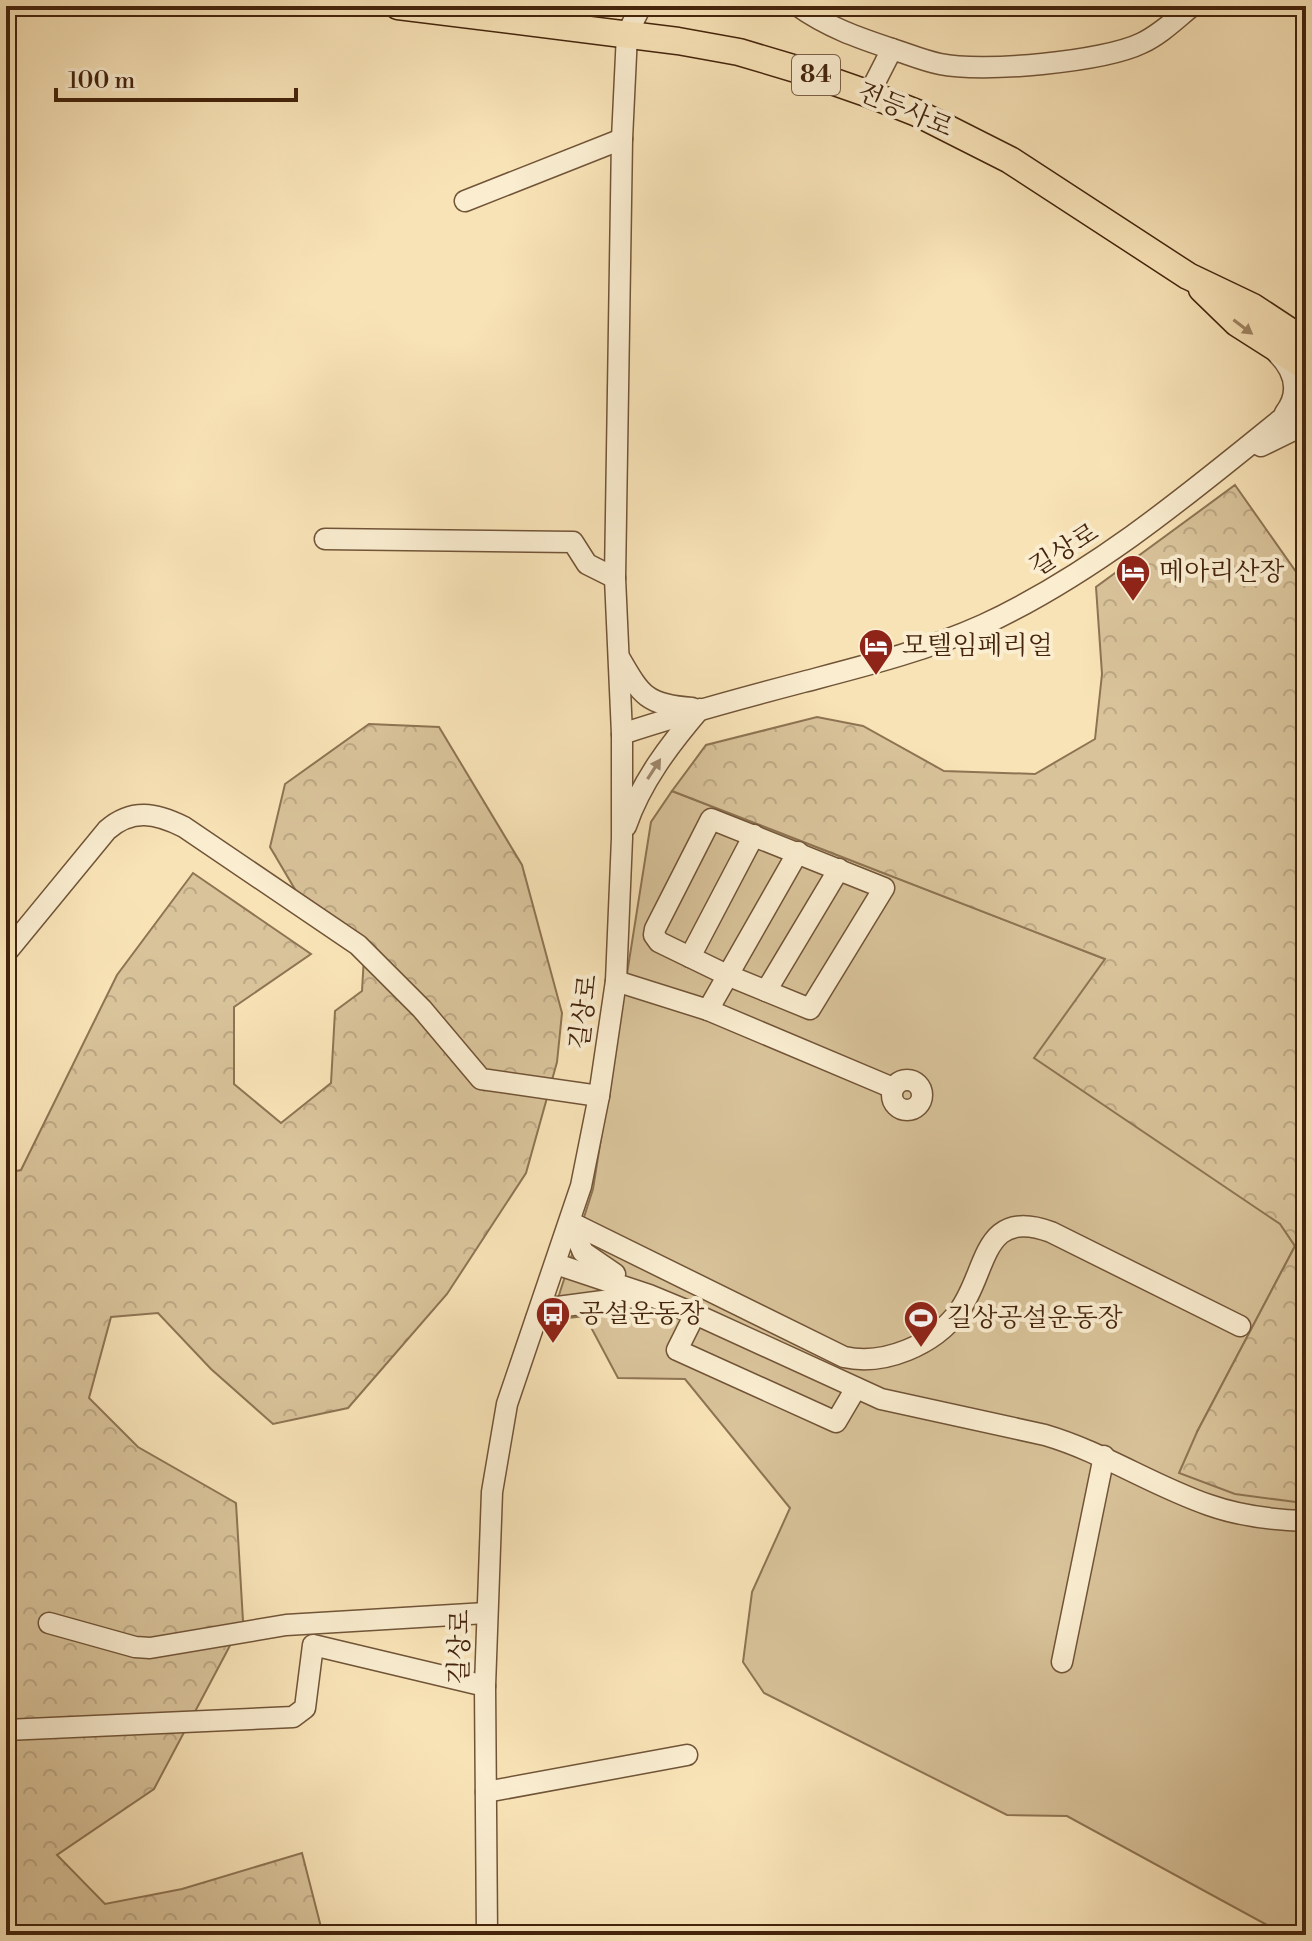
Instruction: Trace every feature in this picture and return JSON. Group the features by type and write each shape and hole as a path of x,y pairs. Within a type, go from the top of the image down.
{"main road":[{"name":"전등사로","path":"398,6 627,34 739,52 869,94 917,113 1010,160 1188,276 1253,307 1306,342"},
{"name":"전등사로","path":"1188,276 1237,323 1306,367"}],"street":[{"path":"622,734 615,578 622,139 627,34 641,6"},
{"path":"798,6 811,16 850,35 941,64 971,67 1033,64 1125,50 1159,33 1192,6"},
{"path":"869,94 892,49"},
{"path":"465,201 622,139"},
{"path":"1275,350 1290,369 1295,390 1290,407 1280,420"},
{"name":"길상로","path":"487,1935 486,1613 495,1464 507,1404 581,1186 599,1096 616,981 622,838 622,734 700,709 884,661 981,626 1082,572 1139,533 1306,399"},
{"name":"길상로","path":"1212,473 1305,427"},
{"path":"325,539 573,542 587,564 615,578"},
{"path":"618,656 646,697 660,704 700,709"},
{"path":"622,838 631,810 645,783 673,739 700,709"},
{"path":"6,953 119,819 149,814 167,818 358,945 422,1009 481,1079 599,1096"},
{"path":"711,819 798,852 884,888 810,1009 727,975 659,942 654,935 711,819"},
{"path":"690,957 754,835"},
{"path":"708,1010 798,852"},
{"path":"766,991 839,869"},
{"path":"616,981 708,1010 893,1088"},
{"path":"570,1222 583,1252 649,1295"},
{"path":"570,1222 844,1357 863,1361 912,1348 941,1329 960,1311 990,1244 1001,1233 1016,1226 1033,1225 1051,1232 1240,1326"},
{"path":"556,1264 649,1295 856,1388 904,1406 1045,1435 1104,1456 1209,1505 1264,1518 1306,1521"},
{"path":"536,1319 558,1306 649,1295"},
{"path":"695,1314 677,1350 836,1422 856,1388"},
{"path":"1062,1662 1104,1456"},
{"path":"49,1623 135,1647 150,1648 286,1625 486,1613"},
{"path":"6,1730 293,1717 305,1708 313,1645 485,1686"},
{"path":"486,1792 687,1755"}],"green space":[{"path":"1235,485 1306,586 1306,1494 1303,1503 1235,1494 1179,1473 1197,1432 1295,1246 1280,1224 1034,1058 1105,959 672,791 706,745 817,717 863,726 944,771 1035,774 1095,739 1102,674 1096,587"},
{"path":"369,724 439,727 522,865 562,1013 557,1062 526,1173 447,1294 348,1408 273,1424 211,1369 158,1313 111,1317 89,1398 138,1447 236,1503 243,1621 154,1789 57,1855 105,1904 182,1889 302,1853 323,1935 6,1935 6,1173 21,1170 117,975 193,873 311,954 234,1007 234,1084 281,1123 331,1083 335,1011 362,991 365,939 296,891 270,847 285,784"},
{"name":"길상공설운동장","path":"672,791 1105,959 1295,1246 1197,1432 1302,1503 1306,1494 1306,1932 1267,1925 1067,1816 1007,1815 764,1693 743,1662 752,1592 790,1508 685,1379 618,1378 585,1316 551,1320 593,1189 651,822"}],"place":[{"name":"메아리산장","path":"1133,603"},
{"name":"모텔임페리얼","path":"876,677"},
{"name":"공설운동장","path":"553,1345"},
{"name":"길상공설운동장","path":"921,1349"}]}
